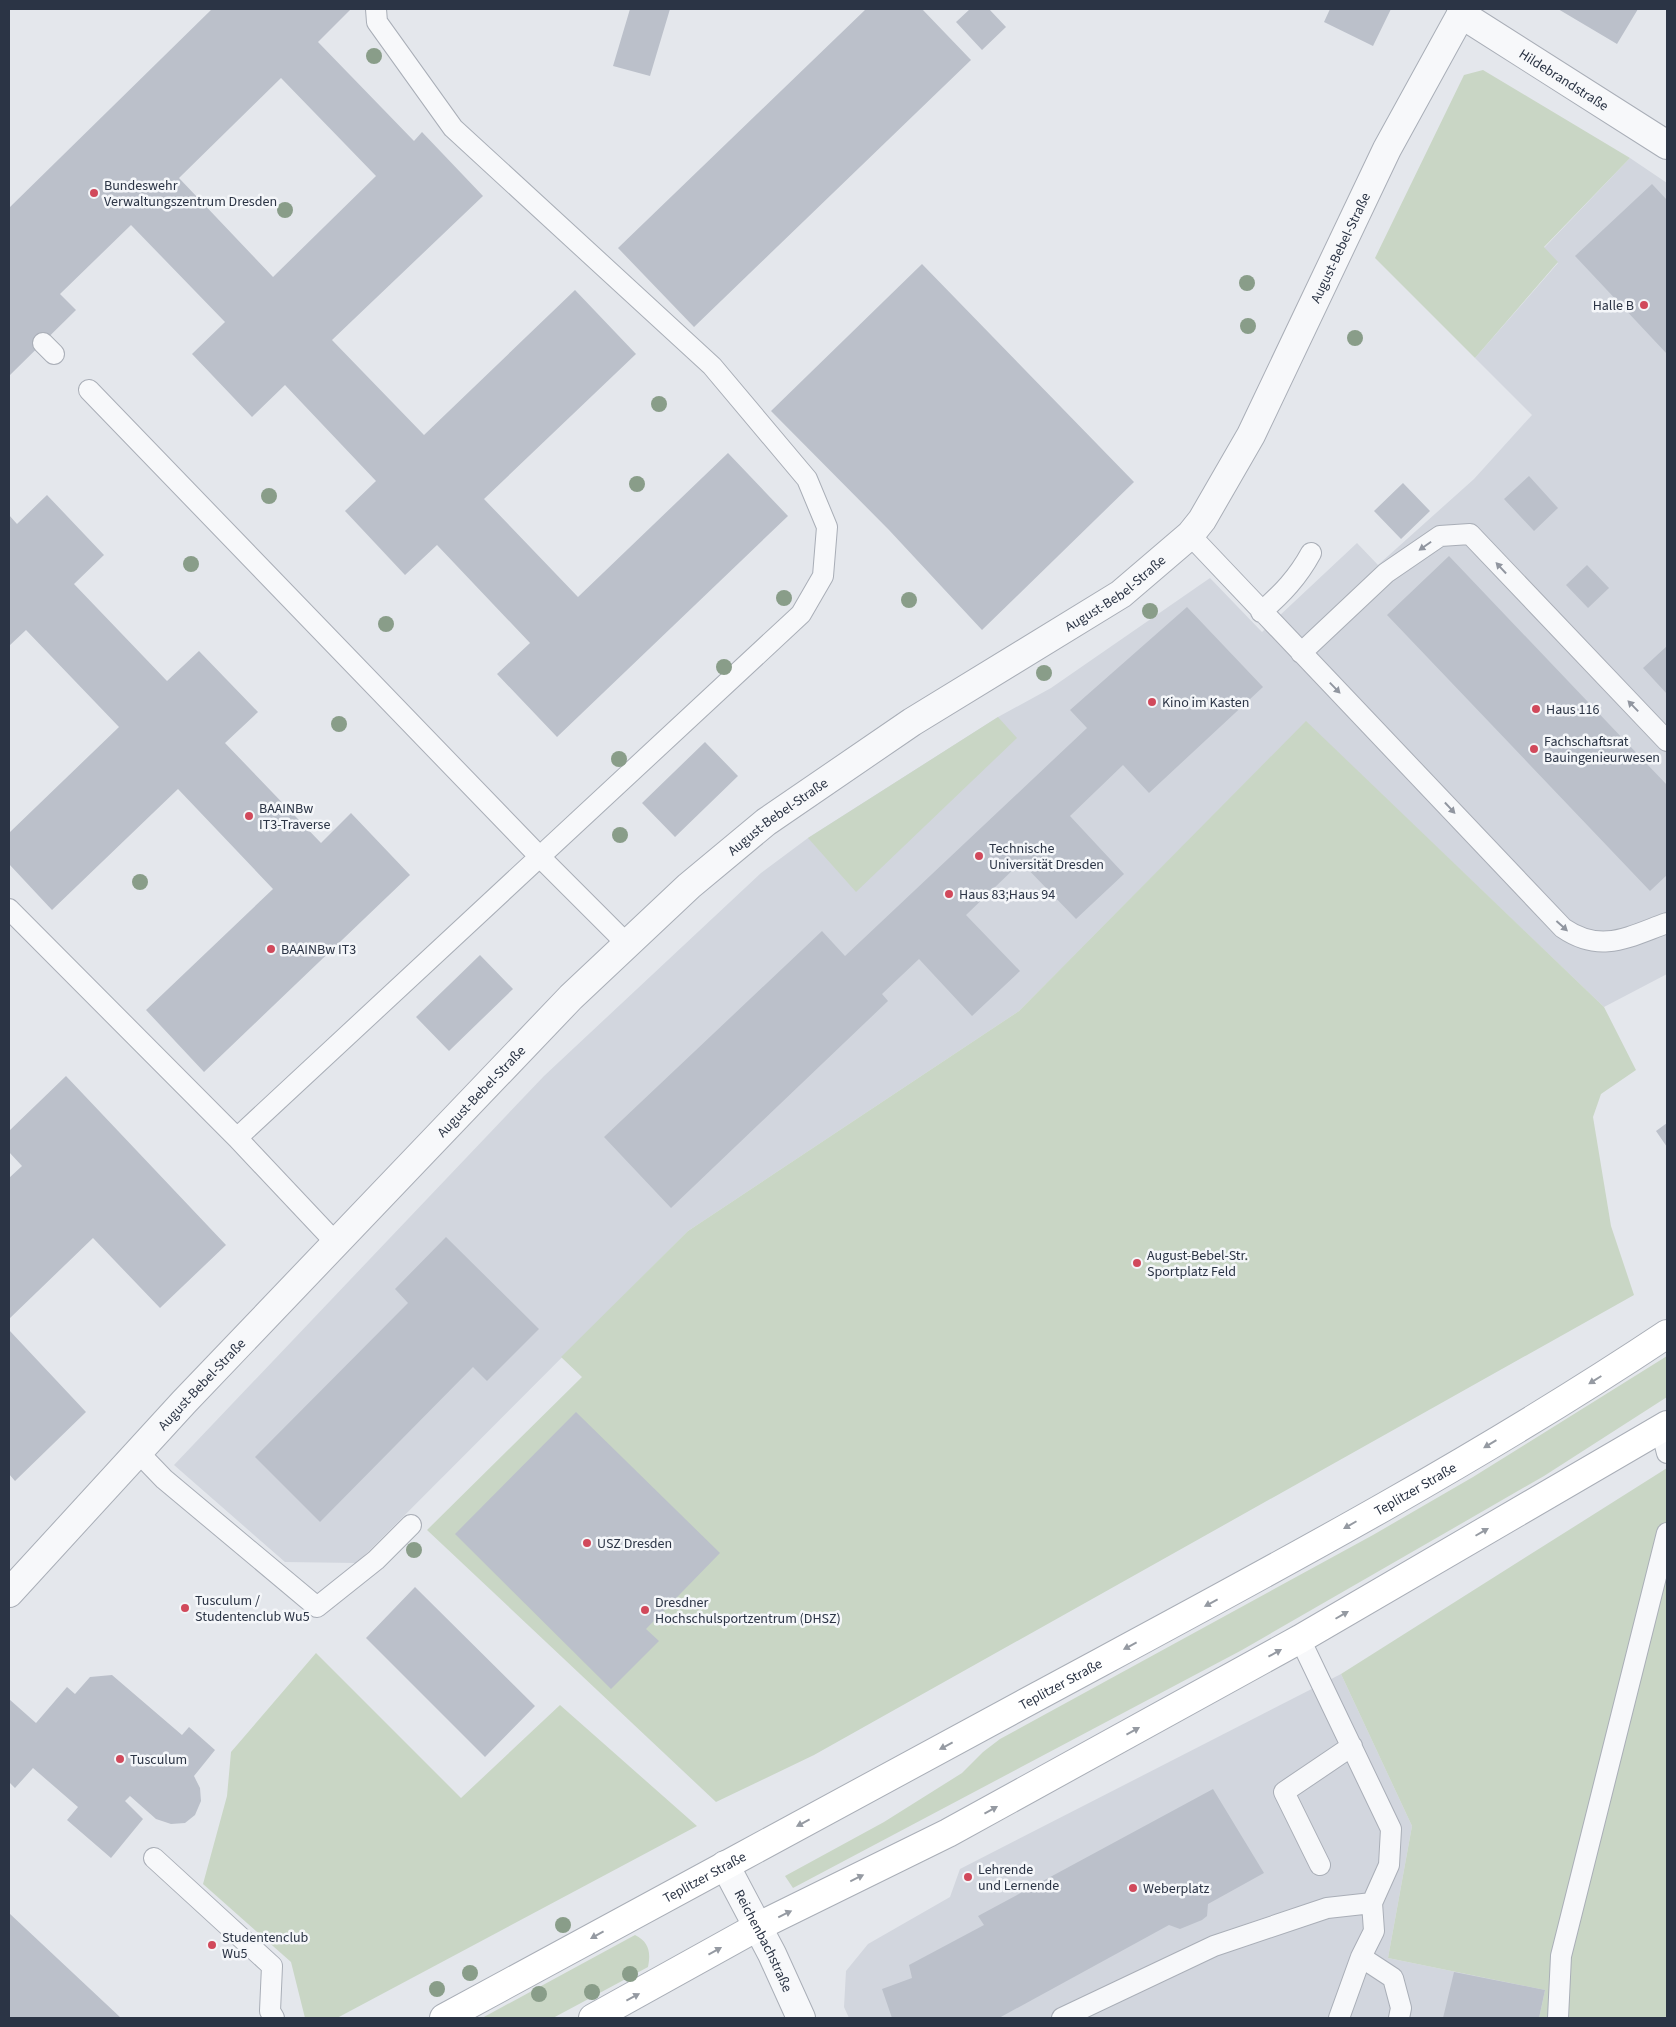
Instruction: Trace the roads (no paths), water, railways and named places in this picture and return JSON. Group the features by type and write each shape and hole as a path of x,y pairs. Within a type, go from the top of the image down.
{"main road":[{"name":"Teplitzer Straße","path":"444,2018 1261,1576 1461,1462 1667,1334"},
{"path":"593,2018 757,1928 948,1834 1665,1436"}],"street":[{"name":"Hildebrandstraße","path":"1462,12 1667,145"},
{"name":"August-Bebel-Straße","path":"9,1593 138,1452 571,997 689,886 766,822 912,722 1121,594 1190,535 1202,520 1252,435 1388,149 1462,12"},
{"name":"Reichenbachstraße","path":"725,1865 772,1954 801,2018"}],"lane":[{"path":"237,1138 801,614 823,576 827,527 807,479 712,366 453,128 377,22 376,9"},
{"path":"89,390 540,857 627,944"},
{"path":"1301,653 1386,573 1440,536 1470,534 1667,741"},
{"path":"1190,535 1562,928 1576,937 1589,942 1604,942 1620,939 1667,923"},
{"path":"1261,612 1284,592 1300,573 1311,553"},
{"path":"9,909 237,1138 336,1243"},
{"path":"138,1452 164,1479 317,1607 376,1560 411,1524"},
{"path":"1558,2018 1561,1956 1667,1533"},
{"path":"1300,1639 1391,1829 1389,1864 1372,1903 1374,1931 1361,1957 1339,2018"},
{"path":"1320,1865 1284,1792 1352,1746"},
{"path":"154,1858 272,1966 270,2011 274,2018"},
{"path":"1062,2018 1214,1946 1327,1908 1372,1903"},
{"path":"1361,1957 1393,1978 1401,2008 1399,2018"}],"place":[{"name":"Bundeswehr Verwaltungszentrum Dresden","path":"94,193"},
{"name":"Halle B","path":"1644,305"},
{"name":"Kino im Kasten","path":"1152,702"},
{"name":"Haus 116","path":"1536,709"},
{"name":"Fachschaftsrat Bauingenieurwesen","path":"1534,749"},
{"name":"BAAINBw IT3-Traverse","path":"249,816"},
{"name":"Technische Universität Dresden","path":"979,856"},
{"name":"Haus 83;Haus 94","path":"949,894"},
{"name":"BAAINBw IT3","path":"271,949"},
{"name":"August-Bebel-Str. Sportplatz Feld","path":"1137,1263"},
{"name":"USZ Dresden","path":"587,1543"},
{"name":"Tusculum / Studentenclub Wu5","path":"185,1608"},
{"name":"Dresdner Hochschulsportzentrum (DHSZ)","path":"645,1610"},
{"name":"Tusculum","path":"120,1759"},
{"name":"Lehrende und Lernende","path":"968,1877"},
{"name":"Weberplatz","path":"1133,1888"},
{"name":"Studentenclub Wu5","path":"212,1945"}]}
